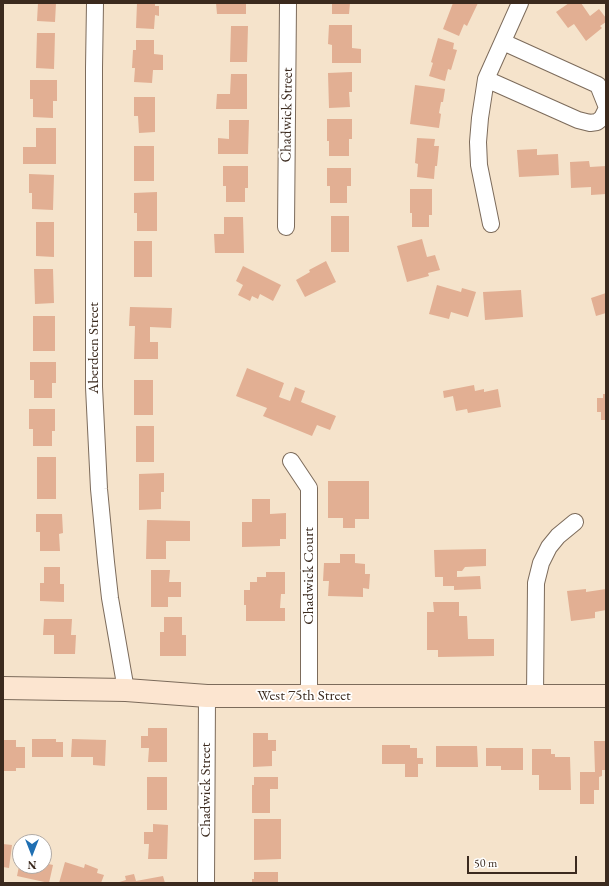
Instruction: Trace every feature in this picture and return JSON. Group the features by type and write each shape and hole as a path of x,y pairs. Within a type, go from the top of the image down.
{"main road":[{"name":"West 75th Street","path":"3,688 126,690 207,696 606,696"}],"street":[{"name":"Aberdeen Street","path":"95,3 94,395 99,489 106,562 110,598 126,690"},
{"name":"Chadwick Street","path":"286,227 288,3"},
{"path":"491,224 479,165 478,150 480,118 486,79 520,3"},
{"path":"503,42 598,84 606,105"},
{"path":"486,79 578,120 590,123 597,122 602,118 606,110"},
{"name":"Chadwick Court","path":"292,461 309,488 309,696"},
{"path":"535,696 536,583 541,563 549,547 558,536 575,522"},
{"name":"Chadwick Street","path":"206,883 207,696"}],"building":[{"path":"38,3 56,3 55,22 37,21"},
{"path":"137,3 155,3 155,6 159,6 159,16 155,15 154,29 136,28"},
{"path":"216,3 246,3 246,14 217,14"},
{"path":"332,3 350,3 349,14 332,14"},
{"path":"453,3 478,3 467,26 464,24 459,36 443,29"},
{"path":"569,3 581,3 590,16 599,9 606,18 606,22 600,26 602,28 586,41 574,24 568,28 556,12"},
{"path":"329,25 352,25 352,48 361,49 361,63 332,63 332,45 328,44"},
{"path":"231,26 248,26 247,62 230,62"},
{"path":"37,33 55,33 54,69 36,68"},
{"path":"438,38 454,43 453,49 457,50 451,70 448,69 445,81 429,76 433,63 431,62"},
{"path":"136,40 154,40 154,54 163,55 163,70 153,70 152,83 134,82 135,68 132,68 133,50 136,50"},
{"path":"352,72 352,92 349,92 350,107 329,108 328,73"},
{"path":"231,74 247,74 247,109 216,109 217,94 230,94"},
{"path":"30,80 57,80 57,101 53,101 53,118 33,117 33,99 30,99"},
{"path":"415,85 445,89 443,102 441,102 439,113 441,114 439,128 410,124"},
{"path":"134,97 155,97 155,132 139,133 138,116 134,116"},
{"path":"327,119 352,119 352,139 349,139 349,156 329,156"},
{"path":"229,120 249,120 248,154 218,154 218,138 229,139"},
{"path":"36,128 56,128 56,164 23,164 23,147 36,147"},
{"path":"417,138 435,139 434,146 439,146 434,179 417,177 418,164 415,163"},
{"path":"134,146 154,146 154,181 134,181"},
{"path":"537,149 537,155 558,154 559,175 519,177 517,150"},
{"path":"589,161 590,167 606,166 606,194 591,195 591,187 571,188 570,162"},
{"path":"223,166 248,166 248,188 245,188 245,202 226,202 226,186 223,186"},
{"path":"327,168 351,168 351,186 347,186 347,203 330,203 330,186 327,186"},
{"path":"29,174 54,175 53,210 32,209 32,193 29,193"},
{"path":"410,189 432,189 432,215 429,215 429,227 412,227 412,213 410,213"},
{"path":"157,192 157,231 137,231 137,213 134,213 134,193"},
{"path":"331,216 349,216 349,252 331,252"},
{"path":"224,217 243,217 244,253 215,253 214,234 224,234"},
{"path":"36,222 54,222 54,257 36,256"},
{"path":"422,239 427,257 435,255 440,270 428,273 429,276 407,282 397,246"},
{"path":"134,241 152,241 152,277 134,277"},
{"path":"326,261 336,282 305,297 296,280 310,272 309,270"},
{"path":"243,266 281,285 273,301 260,294 258,299 252,296 250,301 238,295 243,285 236,281"},
{"path":"34,269 53,269 54,303 35,304"},
{"path":"437,285 461,292 462,288 476,292 468,317 451,312 449,319 429,314"},
{"path":"521,290 523,317 485,320 483,292"},
{"path":"606,293 606,313 596,316 591,298"},
{"path":"130,307 172,308 171,328 150,327 150,342 158,342 158,359 134,359 135,326 129,326"},
{"path":"33,316 55,316 55,351 33,351"},
{"path":"30,362 56,362 56,383 52,383 52,398 34,398 34,380 30,380"},
{"path":"247,368 284,383 279,397 290,401 295,387 305,391 301,402 336,416 330,430 317,425 312,436 263,416 267,408 236,396"},
{"path":"134,380 153,380 153,415 134,415"},
{"path":"474,385 475,391 484,389 484,392 498,389 501,407 468,413 467,409 456,411 453,396 444,398 443,391"},
{"path":"603,394 606,394 606,420 601,420 601,412 597,412 597,398 603,398"},
{"path":"29,409 55,409 55,431 52,431 52,446 33,446 33,429 29,429"},
{"path":"136,426 154,426 154,462 136,462"},
{"path":"37,457 56,457 56,499 37,499"},
{"path":"164,473 164,492 161,492 161,509 139,510 139,474"},
{"path":"328,481 369,481 369,519 355,519 355,528 343,528 343,518 328,518"},
{"path":"252,499 270,499 270,514 286,513 286,539 280,539 280,546 242,547 242,522 252,522"},
{"path":"36,514 62,514 63,533 59,534 60,551 40,551 40,532 36,532"},
{"path":"147,520 190,521 190,541 166,541 166,559 146,559"},
{"path":"486,549 486,566 465,567 462,571 457,571 457,577 480,576 481,589 454,590 454,586 443,586 443,577 435,577 434,550"},
{"path":"340,554 355,554 355,563 365,564 365,574 370,574 369,589 363,588 363,597 328,596 329,581 323,581 324,563 340,563"},
{"path":"44,567 60,567 60,584 64,584 64,602 40,601 40,583 44,583"},
{"path":"151,570 170,570 169,582 181,582 181,597 168,597 168,607 151,607"},
{"path":"266,572 285,572 285,594 281,594 280,608 285,608 285,621 246,621 244,590 250,590 250,582 257,582 257,577 266,577"},
{"path":"586,589 586,592 606,589 606,610 595,612 595,618 571,621 567,591"},
{"path":"433,602 459,602 459,616 467,616 468,639 494,639 494,656 438,657 438,650 427,650 427,612 434,612"},
{"path":"164,617 182,617 182,635 186,635 186,656 160,656 160,632 164,632"},
{"path":"44,619 72,619 71,635 76,635 75,654 54,654 54,635 43,635"},
{"path":"148,728 167,728 167,762 148,762 149,748 141,748 141,736 148,736"},
{"path":"253,733 268,733 268,740 276,740 276,751 272,751 272,766 253,767"},
{"path":"32,739 56,739 56,742 63,742 63,757 32,757"},
{"path":"72,739 106,740 105,766 93,765 93,757 71,757"},
{"path":"3,740 16,740 16,747 25,747 25,768 16,768 16,771 3,771"},
{"path":"594,741 606,741 606,770 602,770 602,776 599,777 599,790 594,790 594,804 580,804 580,772 595,772"},
{"path":"382,745 410,745 410,748 417,748 417,758 423,758 423,764 418,764 418,777 405,777 405,764 382,764"},
{"path":"436,746 477,746 478,767 436,767"},
{"path":"486,748 523,748 523,770 501,770 501,766 486,766"},
{"path":"532,749 551,749 551,754 555,754 555,757 570,757 571,790 539,790 539,775 532,775"},
{"path":"147,777 167,777 167,810 147,810"},
{"path":"254,777 278,777 278,789 270,789 270,813 252,813 252,785 254,785"},
{"path":"254,819 281,819 281,859 254,860"},
{"path":"153,824 168,825 167,859 148,859 149,844 144,844 144,832 153,832"},
{"path":"3,844 12,845 9,868 3,867"},
{"path":"65,862 84,868 85,864 98,869 97,873 104,875 101,883 59,883"},
{"path":"254,872 278,872 278,883 252,883 252,879 254,879"},
{"path":"17,874 51,874 49,883 17,876"},
{"path":"134,874 136,881 163,876 165,883 116,883 126,880 125,876"}]}
